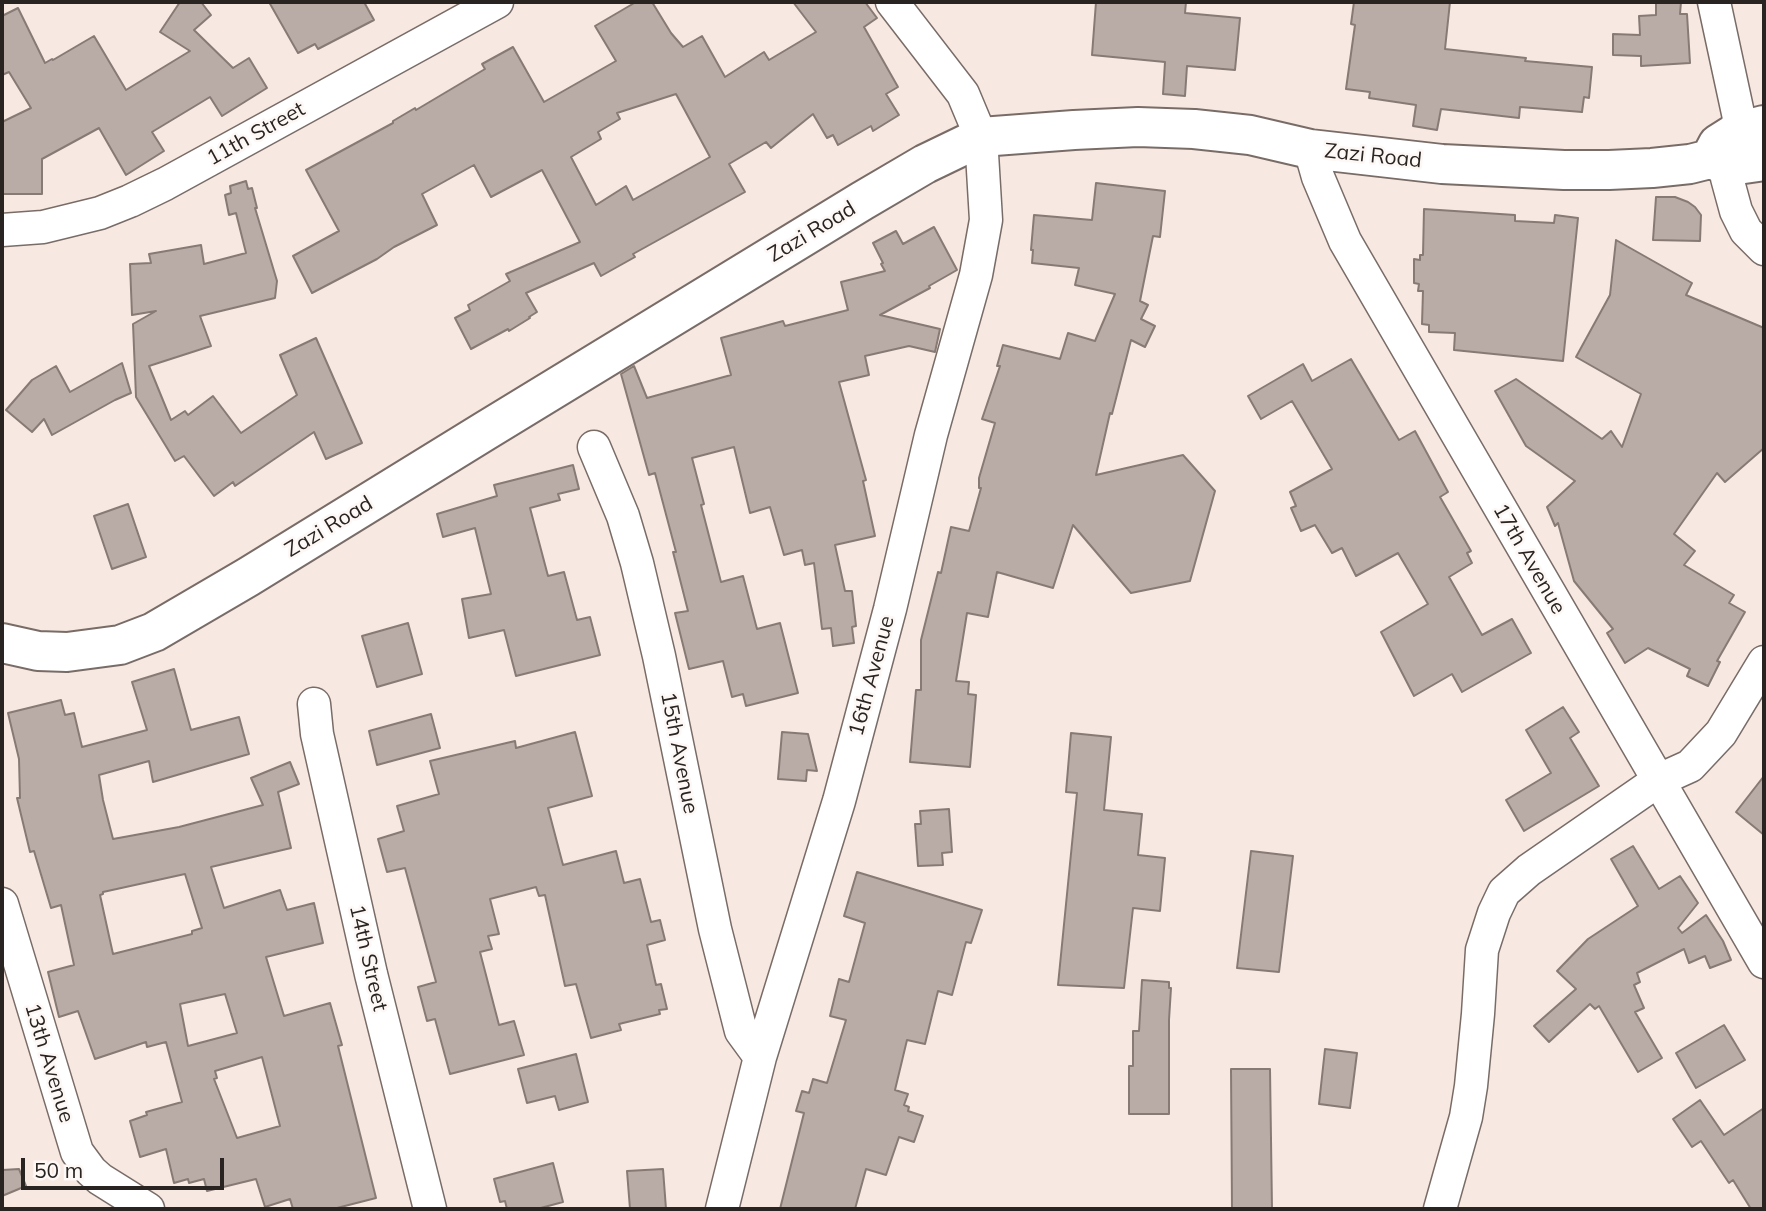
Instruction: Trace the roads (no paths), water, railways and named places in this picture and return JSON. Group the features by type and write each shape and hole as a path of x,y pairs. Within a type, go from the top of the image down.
{"street":[{"name":"11th Street","path":"2,230 43,228 100,213 130,201 497,2"},
{"name":"16th Avenue","path":"722,1209 760,1057 839,801 890,609 931,435 976,275 986,220 981,137 963,94 892,2"},
{"path":"1714,2 1739,118 1741,149 1727,178 1736,211 1746,231 1764,248"},
{"name":"Zazi Road","path":"2,643 38,651 67,652 120,645 154,632 862,201 925,164 981,137 1138,127 1194,129 1250,135 1310,149 1442,164 1564,170 1652,168 1690,164 1741,149"},
{"name":"17th Avenue","path":"1310,149 1318,177 1345,241 1764,962"},
{"name":"15th Avenue","path":"594,447 623,516 637,563 659,656 715,929 741,1031 760,1057"},
{"path":"1440,1209 1472,1086 1482,950 1504,892 1529,870 1660,780 1690,766 1721,733 1764,662"},
{"name":"14th Street","path":"314,704 317,734 365,947 430,1209"},
{"name":"13th Avenue","path":"2,904 77,1152 100,1179 140,1204"}]}
